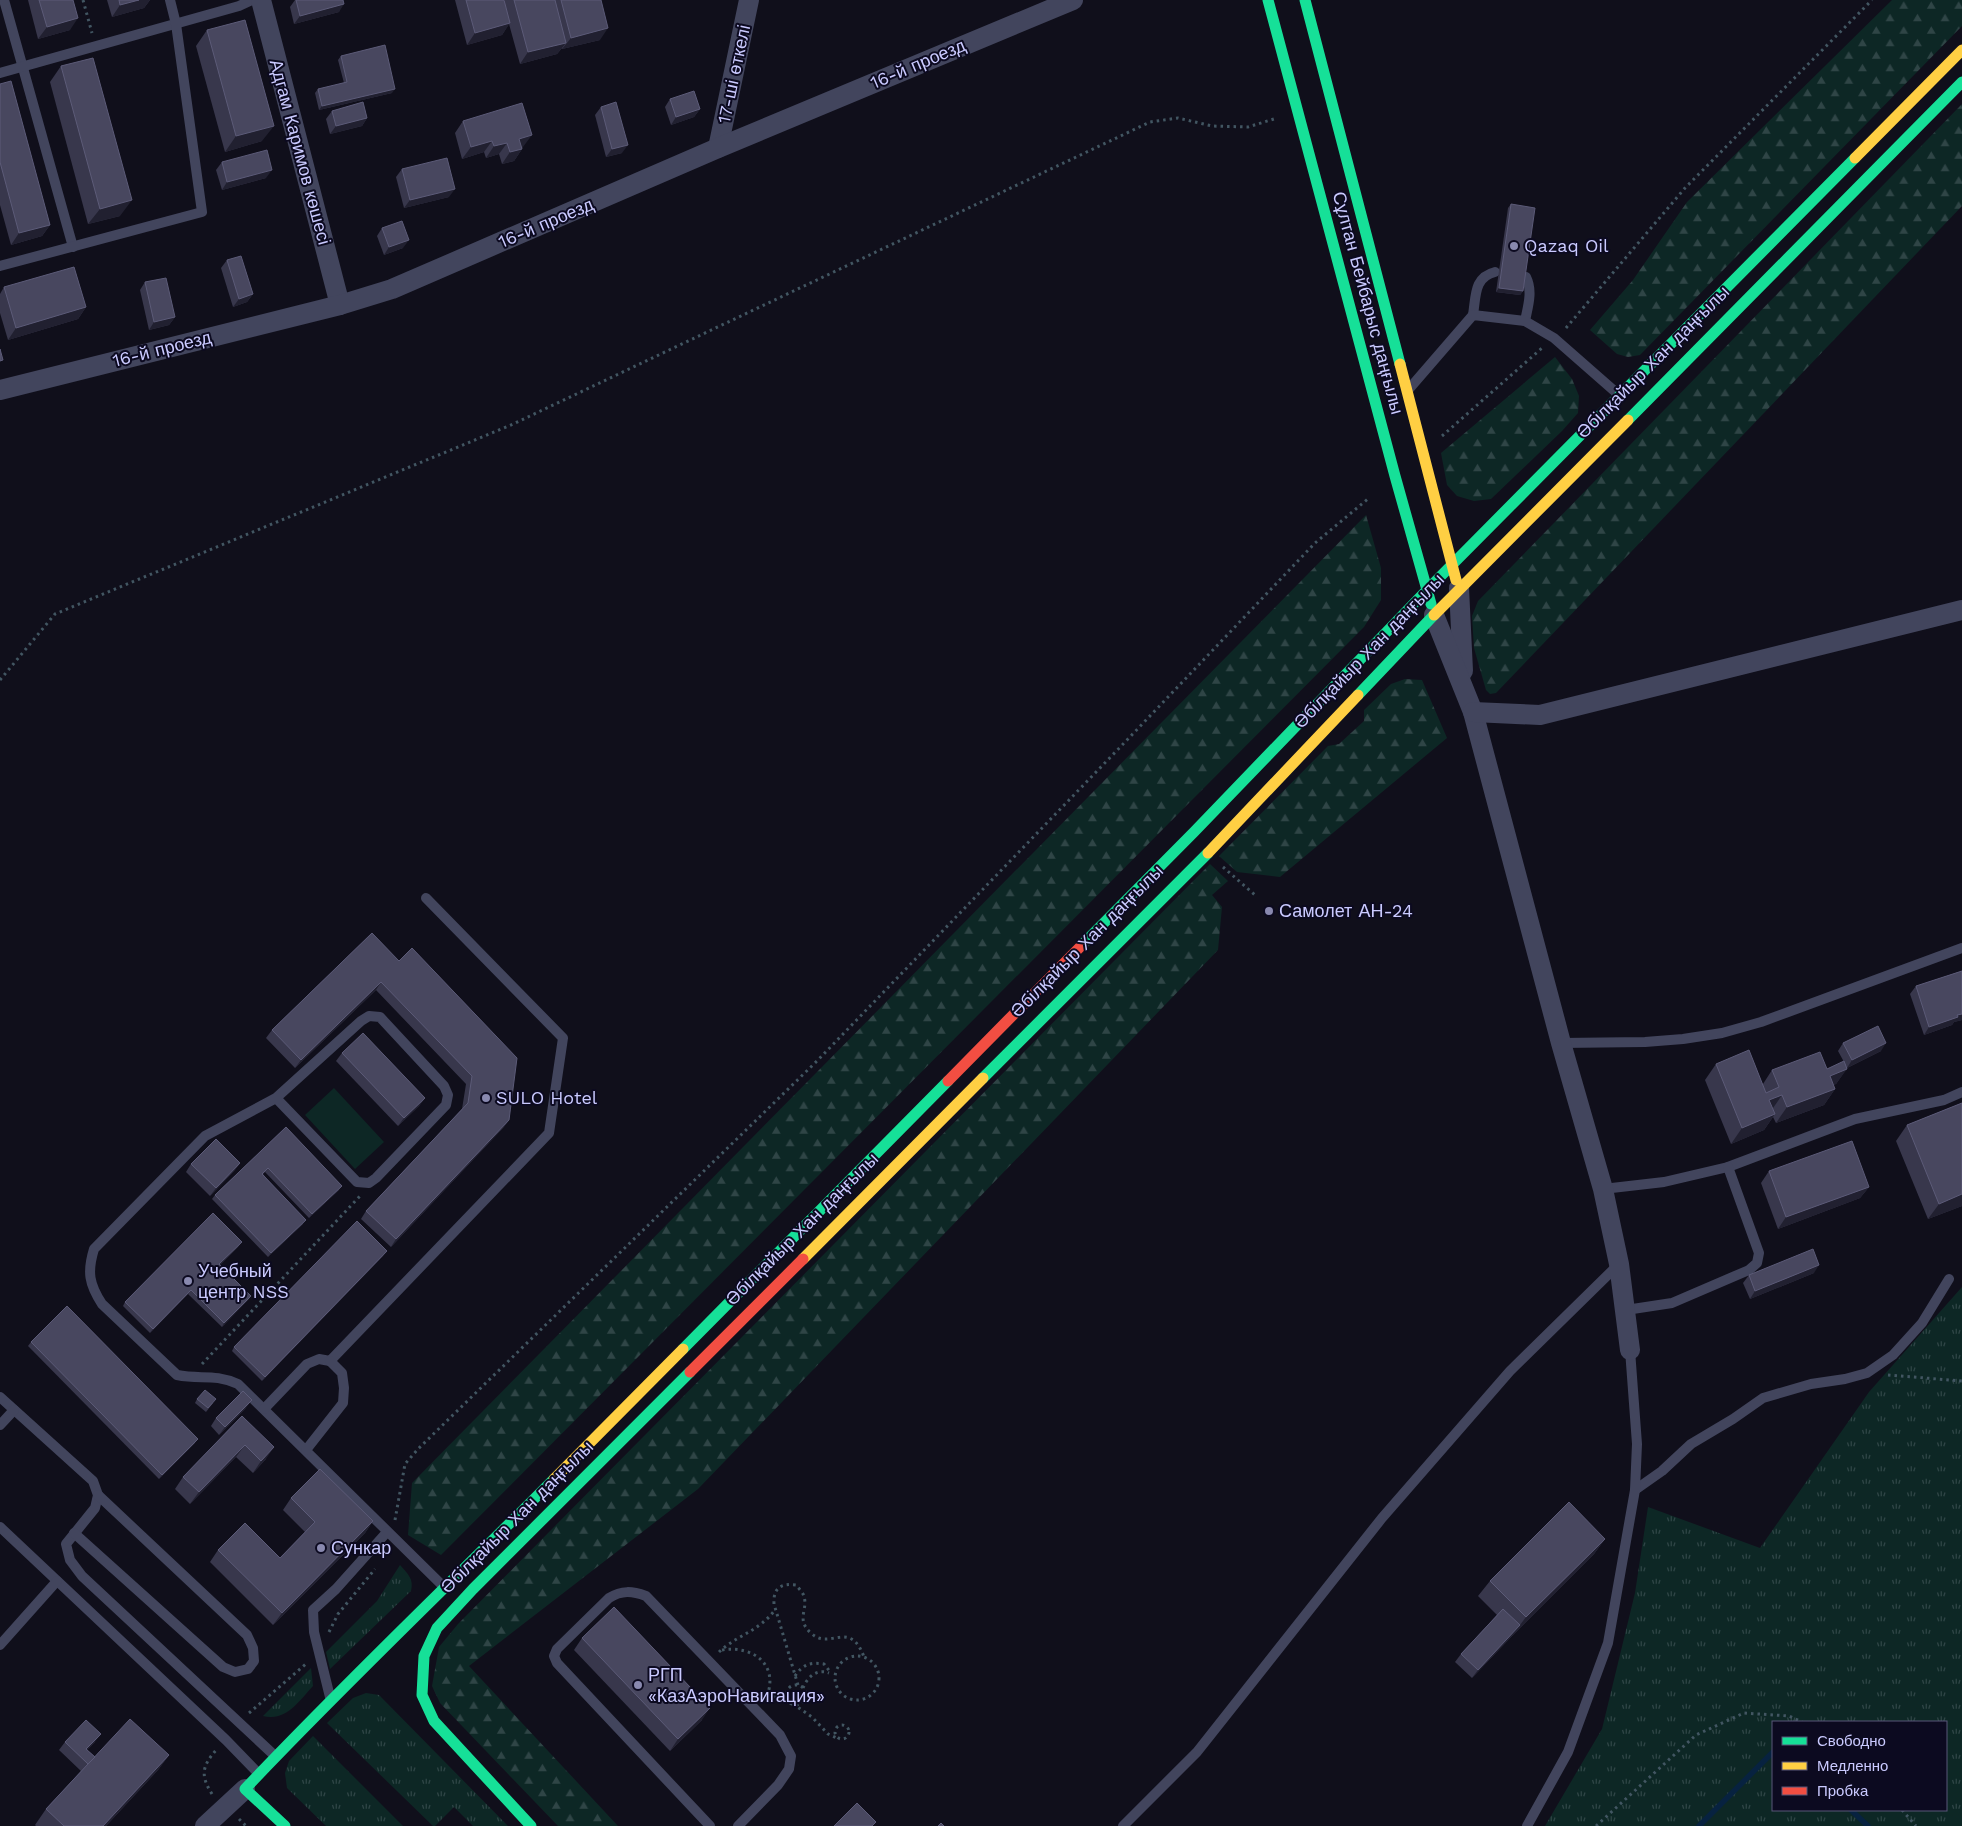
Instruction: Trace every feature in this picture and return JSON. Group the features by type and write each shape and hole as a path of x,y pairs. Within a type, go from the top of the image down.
{"street":[{"name":"Адгам Каримов көшесі","path":"260,0 340,305"},
{"name":"17-ші өткелі","path":"718,148 749,0"},
{"name":"16-й проезд","path":"0,390 340,305 392,289 718,148 1073,0"},
{"name":"Сұлтан Бейбарыс даңғылы","path":"1268,0 1300,112 1395,476 1434,615"},
{"name":"Сұлтан Бейбарыс даңғылы","path":"1305,0 1451,566 1459,588"},
{"name":"Әбілқайыр Хан даңғылы","path":"205,1826 245,1789 369,1660 446,1588 1194,832 1427,590 1962,50"},
{"name":"Әбілқайыр Хан даңғылы","path":"531,1826 434,1721 422,1695 424,1656 437,1628 1207,854 1459,588 1962,82"},
{"path":"1459,588 1463,686"},
{"path":"1473,712 1540,715 1962,610"},
{"path":"1434,615 1473,712 1561,1043 1603,1189 1619,1264 1630,1350"},
{"path":"245,1789 285,1826"}],"lane":[{"path":"4,0 73,247"},
{"path":"0,266 202,212 176,24 170,0"},
{"path":"0,73 239,6 252,0"},
{"path":"1406,393 1473,315 1479,282 1486,274 1495,272"},
{"path":"1525,321 1530,293 1526,277"},
{"path":"1473,315 1525,321 1554,338 1620,396"},
{"path":"330,1361 549,1132 563,1038 426,898"},
{"path":"1561,1043 1654,1041 1683,1039 1722,1032 1761,1022 1962,948"},
{"path":"276,1098 357,1182 369,1183 446,1105 448,1095 444,1086 380,1017 369,1016 361,1021 276,1098 205,1136 94,1249 90,1263 93,1290 102,1304 177,1375 224,1378 238,1384 446,1588"},
{"path":"1603,1189 1664,1182 1728,1167 1855,1119 1944,1100 1962,1092"},
{"path":"1626,1310 1672,1303 1750,1270 1757,1263 1759,1253 1728,1167"},
{"path":"1123,1826 1197,1752 1382,1518 1510,1371 1619,1264"},
{"path":"1635,1490 1662,1470 1691,1444 1733,1419 1763,1398 1811,1384 1845,1379 1867,1373 1893,1355 1916,1329 1949,1279"},
{"path":"1527,1826 1568,1752 1608,1643 1635,1490 1637,1444 1630,1350"},
{"path":"264,1409 307,1364 319,1359 330,1361 342,1373 344,1388 342,1403 306,1450"},
{"path":"0,1397 93,1481 98,1495 247,1635 253,1648 254,1661 248,1668 235,1672 223,1668 74,1533"},
{"path":"0,1425 14,1410"},
{"path":"98,1495 95,1508 66,1544 70,1560 82,1576 275,1756"},
{"path":"0,1527 226,1740 259,1774"},
{"path":"331,1700 314,1632 313,1610 390,1535"},
{"path":"0,1645 57,1581"},
{"path":"710,1826 556,1663 554,1656 556,1649 609,1598 618,1592 634,1592 646,1596 780,1734 791,1756 789,1769 778,1785 738,1826"}],"path":[{"path":"83,0 96,46"},
{"path":"1566,328 1685,188 1872,0"},
{"path":"0,680 55,614 511,424 1150,122 1178,118 1212,126 1248,127 1300,112"},
{"path":"1423,453 1545,346"},
{"path":"390,1535 405,1464 418,1449 817,1060 1315,543 1369,498"},
{"path":"1207,854 1255,895"},
{"path":"190,1377 358,1199 369,1183"},
{"path":"1867,1373 1962,1381"},
{"path":"241,1723 254,1708 319,1653 338,1614 377,1566"},
{"path":"798,1685 773,1596 778,1588 787,1584 796,1585 803,1593 805,1601 802,1615 803,1624 811,1634 819,1639 845,1636 855,1641 864,1657"},
{"path":"709,1661 728,1644 759,1627 776,1610"},
{"path":"720,1650 734,1648 759,1656 767,1670 770,1687 767,1696"},
{"path":"795,1676 800,1669 814,1662 824,1664 833,1674 835,1684 844,1696 851,1700 866,1699 873,1694 880,1680 876,1666 864,1657 857,1655 844,1659 833,1674"},
{"path":"803,1688 807,1679 814,1674 824,1671 833,1674"},
{"path":"798,1685 803,1688 806,1694 804,1701 799,1704 791,1703 787,1697 787,1691 791,1686 798,1685"},
{"path":"751,1704 770,1695 791,1703 812,1717 828,1734 837,1738 843,1739 848,1737 850,1730 847,1726 842,1724 836,1728 837,1738"},
{"path":"1596,1826 1696,1735 1744,1713 1789,1716 1800,1721"},
{"path":"226,1740 206,1761 205,1783 213,1794 246,1826"},
{"path":"1903,1811 1916,1826"}],"green space":[{"path":"1892,0 1962,0 1962,26 1640,355 1628,357 1617,354 1590,330 1633,280 1687,202"},
{"path":"1962,104 1962,206 1496,693 1490,694 1486,690 1474,648 1472,616 1478,601"},
{"path":"1555,357 1572,379 1579,396 1578,413 1562,431 1491,499 1474,501 1457,496 1447,485 1441,453"},
{"path":"1366,515 1381,568 1381,600 1364,627 441,1555 408,1535 412,1483"},
{"path":"1405,679 1422,680 1447,738 1280,877 1237,872 1219,856 1328,746 1339,744 1364,721 1364,710 1391,684"},
{"path":"1210,864 1228,881 1212,895 1222,907 1218,950 698,1489 469,1666 618,1826 558,1826 440,1703 432,1686 439,1647 458,1624"},
{"path":"334,1088 384,1142 355,1169 305,1115"},
{"path":"1962,1287 1962,1826 1545,1826 1602,1729 1635,1593 1648,1507 1760,1548 1869,1392"},
{"path":"400,1565 411,1580 411,1591 330,1669 326,1652 377,1601"},
{"path":"311,1668 313,1686 297,1704 279,1716 263,1716"},
{"path":"366,1693 379,1695 508,1826 473,1826 454,1807 433,1826 327,1723 353,1698"},
{"path":"313,1736 403,1826 326,1826 287,1788 285,1773 289,1761"}],"building":[{"path":"39,0 73,0 78,18 47,27"},
{"path":"119,0 139,0 120,5"},
{"path":"296,0 343,0 344,4 300,16"},
{"path":"466,0 504,0 510,23 475,33"},
{"path":"514,0 555,0 566,43 528,52"},
{"path":"561,0 601,0 608,28 571,38"},
{"path":"245,20 274,126 236,136 207,30"},
{"path":"385,45 395,89 322,106 318,89 347,82 341,56"},
{"path":"93,58 132,200 100,209 61,66"},
{"path":"11,81 50,225 19,233 0,162 0,84"},
{"path":"694,91 700,109 676,117 670,99"},
{"path":"363,102 367,118 336,126 332,111"},
{"path":"616,102 628,145 612,149 601,107"},
{"path":"522,103 532,135 519,139 522,149 510,152 507,143 494,146 492,141 471,147 463,121"},
{"path":"267,150 272,170 227,182 222,162"},
{"path":"447,158 455,189 410,200 402,169"},
{"path":"1511,204 1535,208 1523,291 1499,288"},
{"path":"402,221 409,240 389,247 382,228"},
{"path":"241,256 253,294 239,299 227,260"},
{"path":"74,267 86,307 16,328 4,287"},
{"path":"166,278 175,317 154,322 145,282"},
{"path":"0,349 3,360 0,361"},
{"name":"SULO Hotel","path":"372,933 399,961 412,948 517,1058 509,1120 396,1239 366,1211 468,1103 472,1076 381,982 301,1060 272,1030"},
{"path":"1962,971 1962,1014 1929,1027 1916,986"},
{"path":"1878,1026 1886,1043 1852,1060 1843,1043"},
{"path":"363,1033 425,1098 404,1118 342,1053"},
{"path":"1749,1050 1766,1093 1779,1087 1772,1070 1820,1052 1827,1069 1844,1061 1847,1069 1830,1076 1835,1089 1787,1107 1782,1095 1769,1100 1775,1114 1742,1128 1716,1064"},
{"path":"1962,1103 1962,1194 1939,1204 1907,1125"},
{"path":"286,1127 342,1186 312,1214 268,1168 262,1174 306,1220 271,1253 215,1195"},
{"path":"216,1139 240,1163 216,1188 191,1164"},
{"path":"1852,1141 1869,1187 1786,1217 1769,1171"},
{"name":"Учебный центр NSS","path":"213,1213 242,1242 219,1264 251,1296 224,1323 191,1290 153,1329 125,1302"},
{"path":"357,1221 387,1251 265,1377 234,1347"},
{"path":"1813,1249 1819,1265 1755,1291 1749,1275"},
{"path":"67,1306 198,1439 162,1475 31,1342"},
{"path":"205,1390 216,1399 208,1408 197,1399"},
{"path":"243,1391 252,1400 225,1427 216,1418"},
{"path":"242,1416 274,1447 261,1461 245,1445 199,1492 183,1477"},
{"name":"Сункар","path":"320,1469 373,1521 282,1613 218,1550 245,1523 280,1558 315,1522 291,1498"},
{"path":"1569,1502 1605,1539 1526,1617 1490,1581"},
{"name":"РГП «КазАэроНавигация»","path":"614,1607 710,1708 678,1739 582,1638"},
{"path":"1503,1609 1520,1625 1478,1670 1461,1654"},
{"path":"130,1719 169,1755 103,1826 64,1826 46,1809"},
{"path":"86,1720 101,1734 86,1749 95,1757 88,1764 65,1742"},
{"path":"857,1803 876,1822 872,1826 834,1826"}],"waterway":[{"path":"1699,1826 1772,1753"},
{"path":"1852,1811 1868,1826"}],"traffic: fast":[{"path":"1268,0 1431,604"},
{"path":"1305,0 1400,364"},
{"path":"1628,420 1962,82"},
{"path":"1427,590 1855,158"},
{"path":"1083,944 1194,832 1427,590"},
{"path":"1358,695 1434,615"},
{"path":"983,1078 1208,853"},
{"path":"683,1349 948,1081"},
{"path":"531,1826 434,1721 422,1695 424,1656 437,1628 473,1589 690,1372"},
{"path":"285,1826 245,1789 554,1479"}],"traffic: slow":[{"path":"1855,158 1962,50"},
{"path":"1400,364 1456,580"},
{"path":"1434,615 1628,420"},
{"path":"1208,853 1358,695"},
{"path":"803,1259 983,1078"},
{"path":"554,1479 683,1349"}],"traffic: jam":[{"path":"948,1081 1083,944"},
{"path":"690,1372 803,1259"}],"place":[{"name":"Qazaq Oil","path":"1514,246"},
{"name":"Самолет АН-24","path":"1269,911"},
{"name":"SULO Hotel","path":"486,1098"},
{"name":"Учебный центр NSS","path":"188,1281"},
{"name":"Сункар","path":"321,1548"},
{"name":"РГП «КазАэроНавигация»","path":"638,1685"}]}
